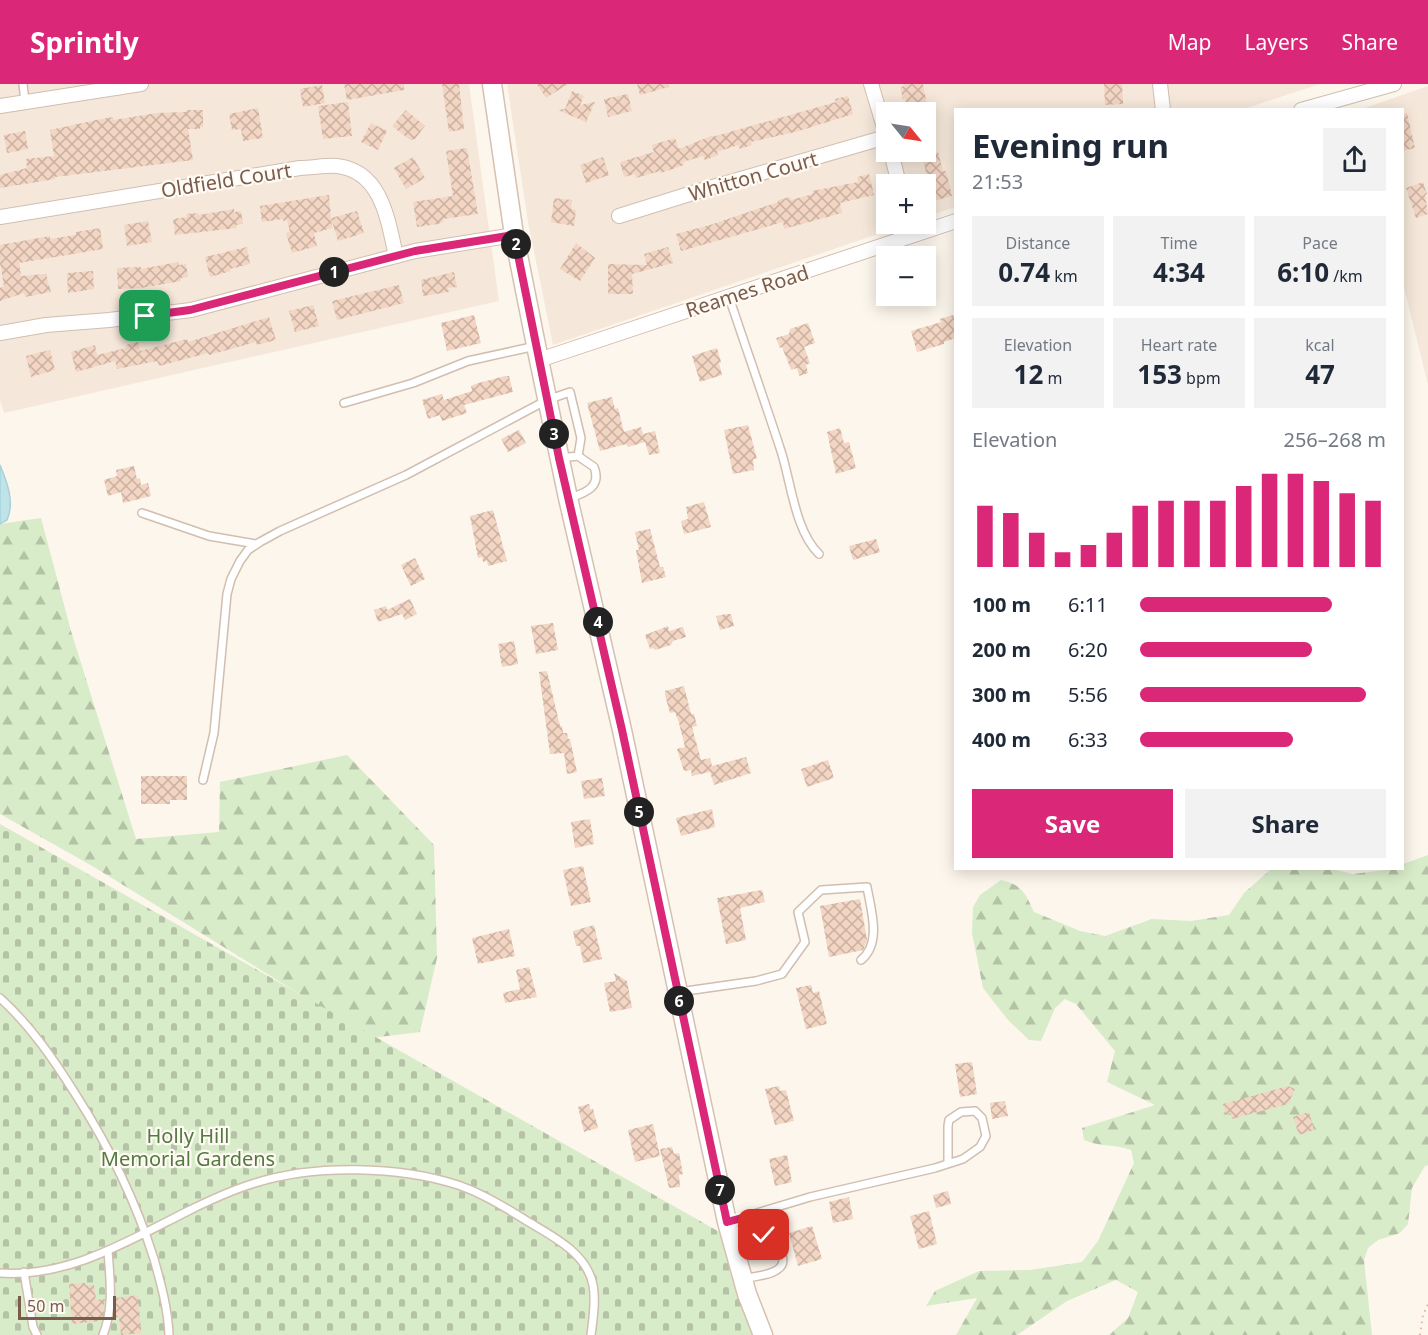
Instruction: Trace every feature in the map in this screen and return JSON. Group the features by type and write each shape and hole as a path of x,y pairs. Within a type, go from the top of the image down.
{"street":[{"path":"0,106 141,84"},
{"path":"492,84 514,235 559,458 620,720 677,992 735,1220 742,1280 763,1335"},
{"path":"871,84 876,102"},
{"path":"1160,84 1163,108"},
{"path":"1308,108 1394,84"},
{"name":"Whitton Court","path":"619,216 876,139"},
{"name":"Oldfield Court","path":"0,217 300,168 336,166 349,168 361,175 380,197 396,256"},
{"name":"Reames Road","path":"936,225 954,221"},
{"name":"Reames Road","path":"538,353 729,297 899,234"},
{"path":"0,333 46,325 190,310 396,256 514,235"}],"lane":[{"path":"23,84 26,102"},
{"path":"729,297 781,452 804,532 812,547 819,554"},
{"path":"344,404 413,383 468,361 538,353"},
{"path":"203,780 210,755 216,714 227,594 231,579 248,550 280,531 406,475 547,400 570,392 581,438 578,456"},
{"path":"559,458 578,456 594,468 596,479 594,486 588,491 568,498"},
{"path":"142,513 209,536 256,544"},
{"path":"677,992 756,981 782,974 805,942 798,912 821,890 867,887 874,927 869,954 861,960"},
{"path":"0,998 22,1019 55,1062 95,1125 120,1171 146,1233 164,1293 169,1335"},
{"path":"735,1220 810,1197 935,1168 963,1159 980,1148 986,1136 982,1119 975,1111 961,1112 949,1119 948,1163"},
{"path":"0,1273 24,1272 73,1263 108,1251 225,1194 285,1175 362,1170 405,1174 459,1186 500,1204 578,1256 593,1282 594,1305 591,1335"},
{"path":"735,1220 779,1247 782,1258 781,1265 773,1272 742,1280"},
{"path":"104,1335 110,1309 108,1251"},
{"path":"24,1272 33,1327 37,1335"}],"path":[{"path":"1420,1335 1423,1315 1428,1304"}],"shaded area":[{"path":"0,84 469,84 499,301 4,413 0,400"},
{"path":"507,84 1320,84 1247,108 954,108 954,207 936,214 936,174 876,174 878,234 553,345 528,222"},
{"path":"1428,86 1428,385 1404,287 1404,108 1365,108"}],"green space":[{"path":"41,518 71,631 136,839 219,832 220,782 347,755 434,845 437,958 420,1032 371,1038 94,867 0,814 0,524"},
{"name":"Holly Hill Memorial Gardens","path":"0,824 723,1234 754,1335 0,1335"},
{"path":"1428,855 1428,1165 1425,1166 1412,1188 1408,1224 1400,1233 1378,1240 1368,1248 1364,1260 1372,1335 1109,1335 1128,1318 1138,1292 1116,1280 1067,1301 1017,1335 956,1335 977,1298 926,1306 935,1291 979,1271 1030,1270 1082,1262 1098,1241 1134,1163 1131,1150 1084,1140 1082,1128 1155,1105 1107,1082 1115,1051 1076,1004 1065,999 1055,1008 1041,1041 1029,1040 1008,1020 983,988 972,933 973,907 980,895 1001,880 1008,882 1019,887 1034,912 1080,931 1105,936 1152,919 1191,921 1229,915 1244,893 1270,870 1336,870 1353,874 1404,870 1404,864"}],"water":[{"path":"0,465 7,485 10,506 7,520 0,524"}],"building":[{"path":"344,84 404,84 404,90 347,100"},
{"path":"442,84 459,84 464,129 449,132"},
{"path":"537,84 568,84 546,98"},
{"path":"637,84 669,84 669,87 640,95"},
{"path":"903,84 923,84 926,102 906,102 900,87 904,86"},
{"path":"1104,84 1122,84 1123,104 1105,105"},
{"path":"322,85 325,103 303,107 300,89"},
{"path":"572,91 584,96 580,105 595,102 586,122 558,110 565,109"},
{"path":"628,94 632,111 608,117 604,99"},
{"path":"848,96 853,114 799,131 751,142 752,145 740,149 738,145 717,152 718,155 705,160 703,156 683,162 684,165 661,173 660,171 636,178 635,174 624,177 620,162 654,152 652,145 675,138 679,149 711,136 836,102 835,99"},
{"path":"348,102 352,136 323,139 318,106"},
{"path":"258,108 263,138 243,141 241,129 232,130 229,114"},
{"path":"186,110 203,110 203,127 188,129 193,160 55,177 55,179 0,188 0,175 27,168 26,159 54,156 50,130 113,117 114,120 157,113 186,112"},
{"path":"406,110 425,126 415,139 410,140 392,126"},
{"path":"1407,113 1415,148 1404,151 1404,114"},
{"path":"371,123 387,131 378,150 361,142"},
{"path":"25,131 28,149 7,153 4,135"},
{"path":"467,148 478,214 443,219 443,222 438,224 417,227 413,202 453,196 446,151"},
{"path":"938,152 943,171 946,171 952,196 936,200 936,174 926,174 923,162 936,162 936,153"},
{"path":"413,157 425,178 406,189 394,168"},
{"path":"603,157 609,175 586,183 580,165"},
{"path":"869,174 874,195 840,203 842,213 784,229 783,222 681,251 676,234 710,225 778,202 778,200 790,197 791,200 813,194 812,191 858,182 857,177"},
{"path":"1423,182 1427,194 1425,195 1428,214 1416,218 1406,188"},
{"path":"329,195 332,228 314,233 317,246 292,253 286,233 290,232 287,220 262,222 260,206"},
{"path":"554,198 572,200 571,209 576,210 574,226 551,222"},
{"path":"234,209 234,212 241,211 243,224 236,225 237,228 175,235 173,219 187,217 186,214 198,213 199,215"},
{"path":"357,211 364,233 338,241 331,218"},
{"path":"148,221 152,242 127,246 124,225"},
{"path":"100,228 103,249 19,263 21,276 46,274 51,292 25,297 24,293 0,301 0,288 4,286 0,245 50,236 50,239 76,235 76,232"},
{"path":"576,243 595,258 580,281 560,269"},
{"path":"247,247 250,264 210,277 205,257"},
{"path":"668,247 673,263 632,274 633,294 608,294 608,264 647,265 644,254"},
{"path":"178,262 179,265 186,264 188,277 181,278 181,281 141,288 118,289 117,268 141,267 141,269"},
{"path":"93,271 94,289 68,293 67,273"},
{"path":"454,272 457,287 448,288 449,292 423,296 421,280"},
{"path":"399,285 404,303 337,320 332,301"},
{"path":"313,305 319,326 295,332 289,311"},
{"path":"474,315 481,343 447,351 441,323"},
{"path":"953,315 954,339 917,352 911,331 941,322 940,319"},
{"path":"269,317 276,340 257,345 256,342 159,366 157,361 117,369 115,361 76,372 71,352 95,345 97,355 126,348 126,345 138,342 140,351 187,339 188,342"},
{"path":"808,323 815,343 804,347 810,363 806,365 808,373 799,376 797,368 791,370 776,338 789,334 790,329"},
{"path":"717,348 722,375 700,382 692,356"},
{"path":"50,350 55,370 31,377 26,356"},
{"path":"509,376 513,392 464,405 467,413 442,421 440,415 428,419 422,400 442,394 444,400 472,391 471,386 475,384"},
{"path":"612,397 615,409 618,408 624,432 641,427 643,434 655,431 660,453 649,455 645,442 600,451 587,403"},
{"path":"748,425 757,459 753,459 754,470 733,474 724,430"},
{"path":"840,428 844,443 849,442 856,468 836,474 827,432"},
{"path":"519,430 526,443 508,452 501,439"},
{"path":"134,466 141,485 148,483 151,496 123,503 121,492 108,496 104,480 117,476 116,470"},
{"path":"704,502 711,527 684,534 681,521 688,519 686,507"},
{"path":"493,510 507,561 488,566 487,561 483,562 482,557 478,558 470,516"},
{"path":"650,529 660,567 663,567 666,577 642,583 635,532"},
{"path":"876,539 880,552 853,560 849,546"},
{"path":"415,558 425,579 411,586 401,565"},
{"path":"410,599 417,614 405,620 402,614 378,622 374,610 386,606 387,610"},
{"path":"731,614 734,626 720,630 716,616"},
{"path":"553,623 558,650 536,654 531,626"},
{"path":"668,626 669,631 683,627 686,637 673,641 671,645 655,650 650,649 645,635"},
{"path":"514,641 518,664 502,667 498,644"},
{"path":"547,671 560,726 562,726 563,733 567,733 570,739 577,772 567,774 564,753 550,754 539,672"},
{"path":"684,686 691,714 694,714 697,726 692,727 701,760 710,758 712,766 746,757 751,773 714,785 710,772 692,776 691,770 684,771 677,749 685,747 675,712 670,713 665,691"},
{"path":"828,760 834,778 807,787 801,769"},
{"path":"141,776 187,776 187,800 170,800 170,804 141,804"},
{"path":"602,778 605,796 584,799 581,781"},
{"path":"712,809 715,827 681,836 676,818"},
{"path":"590,819 594,844 575,848 571,822"},
{"path":"583,866 591,902 571,906 563,870"},
{"path":"762,890 765,902 740,908 746,940 726,944 717,898"},
{"path":"860,899 867,940 863,950 829,957 820,906"},
{"path":"594,925 602,959 583,963 580,946 576,946 573,931"},
{"path":"509,929 515,956 478,964 472,938"},
{"path":"529,967 537,997 505,1003 503,993 520,989 516,970"},
{"path":"614,973 627,981 632,1008 610,1012 604,983 616,981"},
{"path":"811,985 813,993 819,991 827,1024 806,1029 796,988"},
{"path":"972,1062 977,1094 960,1097 955,1064"},
{"path":"779,1086 780,1091 786,1090 794,1121 775,1125 765,1089"},
{"path":"1288,1086 1295,1089 1288,1104 1232,1119 1231,1113 1226,1115 1223,1104"},
{"path":"1005,1101 1008,1116 992,1119 990,1103"},
{"path":"589,1104 590,1109 593,1109 598,1128 584,1132 578,1107"},
{"path":"1309,1112 1314,1130 1299,1135 1293,1117"},
{"path":"653,1124 660,1156 635,1162 628,1130"},
{"path":"672,1147 674,1154 679,1153 683,1174 679,1175 680,1187 669,1188 660,1149"},
{"path":"787,1155 792,1182 775,1186 769,1159"},
{"path":"948,1191 951,1204 936,1208 933,1195"},
{"path":"849,1197 853,1219 833,1223 829,1202"},
{"path":"929,1211 937,1244 919,1249 910,1216"},
{"path":"812,1226 822,1259 798,1266 789,1233"},
{"path":"85,1283 85,1285 94,1285 96,1300 105,1299 102,1318 97,1319 98,1321 72,1324 69,1284"},
{"path":"138,1295 141,1333 121,1335 119,1317 114,1318 116,1298"}],"route":[{"path":"145,316 190,310 415,251 514,235 559,458 622,730 727,1222 742,1218 764,1235"}]}
